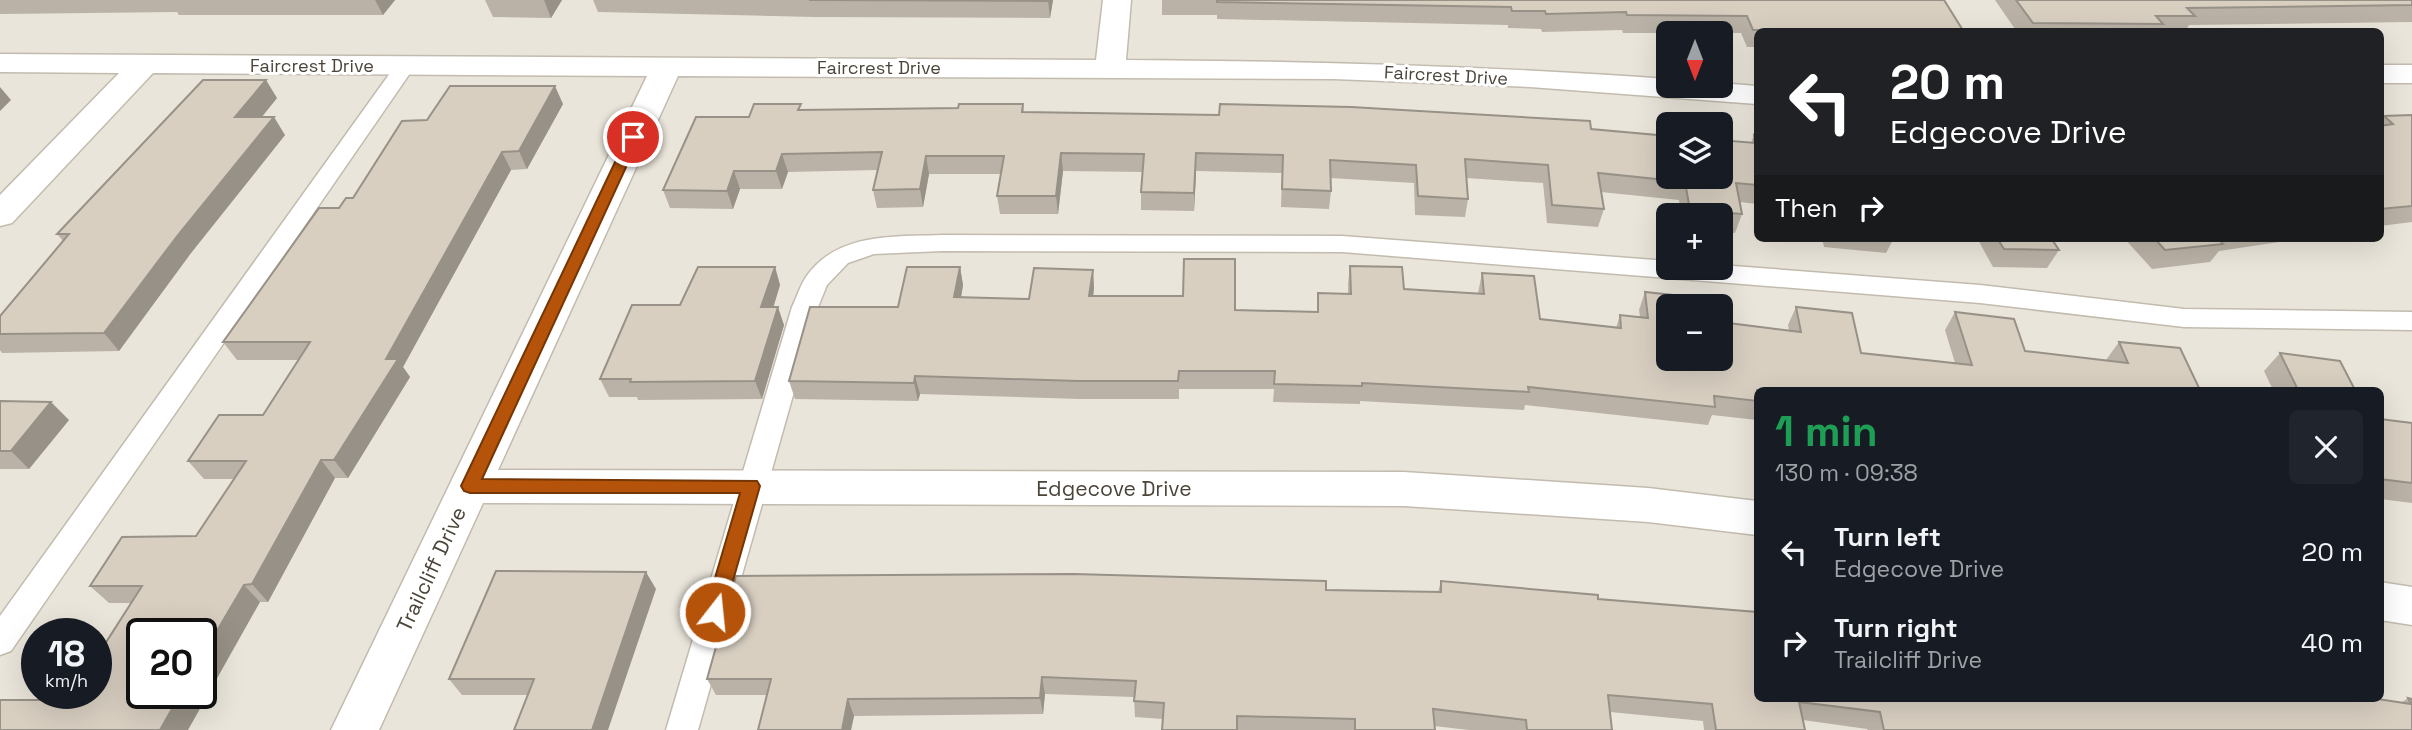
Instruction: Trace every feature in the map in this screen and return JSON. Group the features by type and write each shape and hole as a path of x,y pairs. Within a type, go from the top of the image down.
{"street":[{"path":"1110,67 1116,0"},
{"name":"Faircrest Drive","path":"0,63 1348,70 1530,78 1754,95"},
{"path":"0,215 144,65"},
{"name":"Trailcliff Drive","path":"355,730 667,66"},
{"path":"2384,74 2412,74"},
{"name":"Edgecove Drive","path":"470,486 1404,489 1635,504 1754,518"},
{"path":"2384,602 2412,606"}],"lane":[{"path":"0,641 405,66"},
{"path":"682,730 805,307 816,281 839,257 873,246 942,243 1342,244 1980,294 2184,318 2412,321"}],"shaded area":[{"path":"0,0 2412,0 2412,730 0,730"}],"building":[{"path":"809,0 1048,0 1048,1"},
{"path":"1944,0 1962,28 1753,30 1747,16 1627,15 1626,12 1546,14 1545,11 1512,11 1511,7 1217,2"},
{"path":"2016,0 2412,0 2412,5 2187,8 2195,16 2156,16 2163,24 2033,23"},
{"path":"203,80 266,80 235,117 274,117 178,235 104,333 0,334 0,316 69,234 57,234"},
{"path":"450,86 555,86 519,151 502,152 386,359 398,359 334,460 321,460 252,584 244,585 217,631 217,618 126,618 126,709 172,709 160,730 0,730 0,700 21,700 21,709 112,709 112,633 142,586 90,586 122,537 196,536 246,461 188,461 219,415 263,415 310,342 223,342 319,208 339,208 346,198 353,198 402,121 427,120"},
{"path":"754,104 801,104 798,110 958,108 959,104 1023,104 1022,112 1219,115 1220,104 1351,107 1590,121 1591,129 1656,135 1656,179 1598,173 1604,209 1552,205 1548,165 1465,159 1468,199 1418,196 1416,165 1330,160 1331,191 1282,189 1283,155 1196,153 1194,193 1141,192 1144,154 1061,153 1056,196 997,196 1004,156 926,156 920,189 873,190 882,152 782,154 776,171 734,171 727,191 663,190 696,117 749,117"},
{"path":"2412,115 2412,206 2384,209 2384,125 2393,124 2384,116"},
{"path":"1733,141 1754,143 1754,185 1736,183 1742,214 1733,213 1733,203 1689,203 1686,189 1733,189"},
{"path":"2000,242 2054,242 2059,250 2004,249"},
{"path":"2158,242 2223,244 2165,250"},
{"path":"1184,259 1235,259 1235,310 1318,312 1318,293 1351,294 1350,266 1402,267 1404,289 1484,294 1482,273 1534,276 1540,319 1621,328 1620,315 1648,318 1645,292 1663,294 1656,294 1656,371 1733,371 1733,324 1801,332 1796,307 1852,313 1861,353 1972,365 1955,312 2014,319 2025,351 2128,363 2119,342 2180,348 2199,387 1754,387 1754,401 1714,396 1715,407 1528,387 1529,392 1362,383 1362,386 1274,384 1275,371 1179,371 1178,381 915,376 914,383 789,381 810,307 898,307 907,267 960,267 954,297 1029,299 1034,268 1093,270 1089,296 1183,296"},
{"path":"698,267 775,267 761,307 778,307 755,381 630,382 631,379 600,379 632,305 680,305"},
{"path":"2280,353 2340,361 2353,387 2297,387"},
{"path":"0,401 51,402 11,451 0,451"},
{"path":"2384,420 2412,423 2412,483 2384,480"},
{"path":"496,571 646,572 592,730 514,730 534,679 449,679"},
{"path":"1074,574 1326,581 1326,590 1441,592 1441,581 1598,595 1598,599 1754,612 1754,702 1799,702 1805,730 1716,730 1712,704 1608,695 1612,730 1527,730 1526,720 1433,709 1435,730 1355,730 1355,719 1237,716 1237,730 1162,730 1164,703 1134,701 1136,681 1042,677 1040,698 848,699 842,730 758,730 771,679 707,679 736,576"},
{"path":"2408,698 2412,699 2412,730 1884,730 1880,712 1799,702 2384,700 2411,704"}],"route":[{"path":"633,137 470,486 751,486 715,612"}]}
